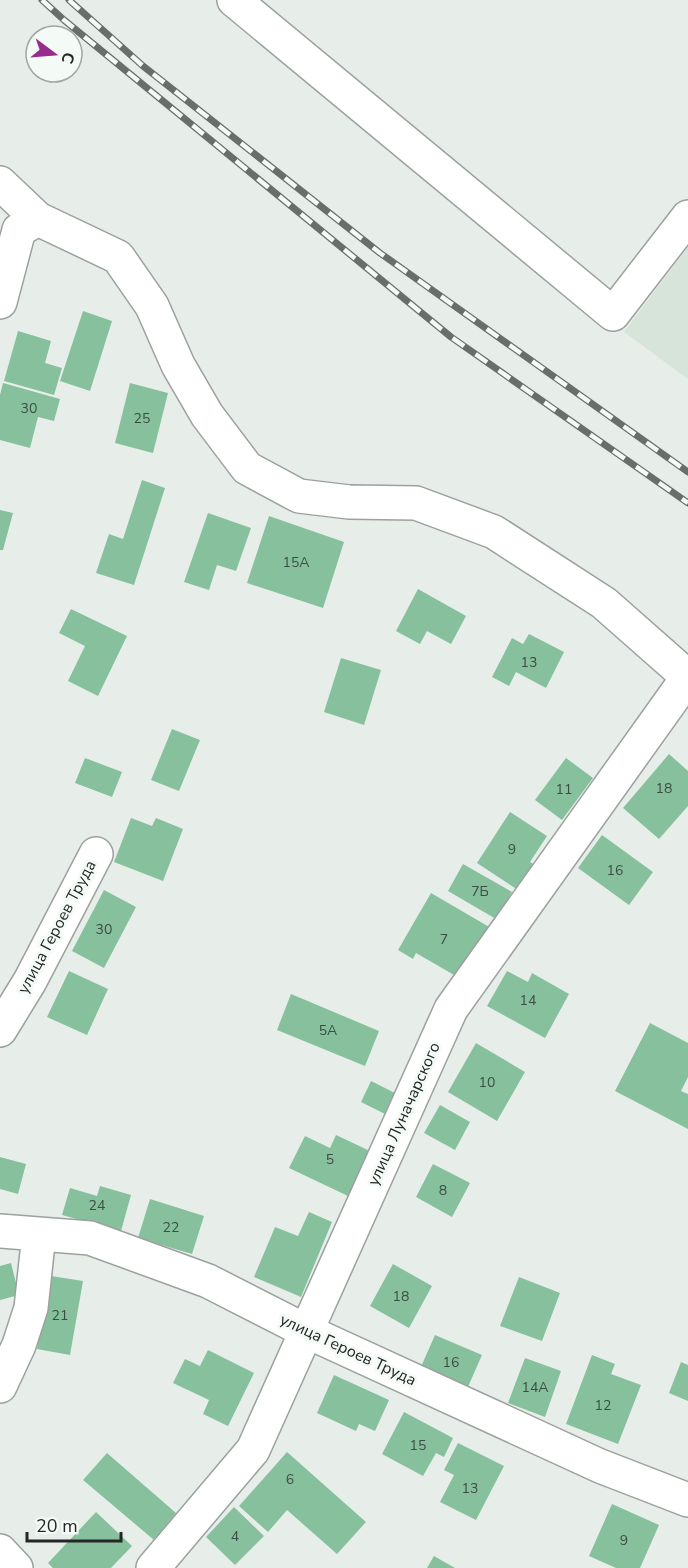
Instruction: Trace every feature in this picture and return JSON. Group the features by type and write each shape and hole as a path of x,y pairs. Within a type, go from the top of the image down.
{"street":[{"path":"234,0 613,314 688,217"},
{"name":"улица Луначарского","path":"0,183 29,224 118,257 152,306 178,365 207,415 247,468 299,496 349,502 416,503 494,532 604,603 688,677 451,1009 254,1450 153,1568"},
{"path":"0,302 29,224"},
{"name":"улица Героев Труда","path":"0,1030 30,981 96,854"},
{"name":"улица Героев Труда","path":"0,1231 90,1238 208,1281 306,1331 600,1467 688,1500"},
{"path":"0,1386 20,1345 31,1308 39,1234"},
{"path":"0,1551 16,1568"}],"shaded area":[{"path":"688,247 688,379 624,332"}],"building":[{"path":"83,311 112,321 90,391 60,381"},
{"path":"18,331 51,341 45,363 62,368 54,395 4,381"},
{"path":"3,383 60,399 54,421 38,417 30,448 0,440 0,395"},
{"path":"130,383 168,393 153,453 115,443"},
{"path":"142,480 165,488 134,585 96,573 109,534 123,539"},
{"path":"0,510 13,513 3,550 0,550"},
{"path":"208,513 251,528 236,571 217,565 209,590 184,582"},
{"path":"269,516 344,542 323,608 247,583"},
{"path":"418,589 466,616 451,644 427,631 420,644 396,631"},
{"path":"71,609 127,636 98,696 68,681 85,646 59,633"},
{"path":"529,634 564,652 546,688 516,672 509,686 492,677 512,638 523,644"},
{"path":"341,658 381,670 364,725 324,712"},
{"path":"172,729 200,740 179,791 151,780"},
{"path":"669,754 688,771 688,806 659,839 623,808"},
{"path":"85,758 122,772 112,797 75,783"},
{"path":"566,758 593,778 562,820 535,800"},
{"path":"510,812 547,836 530,862 537,866 521,892 477,863"},
{"path":"131,818 152,826 156,818 183,829 163,881 114,862"},
{"path":"602,835 653,872 629,905 578,868"},
{"path":"463,864 512,892 496,919 448,891"},
{"path":"104,890 136,907 104,968 72,951"},
{"path":"431,893 491,928 461,979 416,953 413,959 398,950"},
{"path":"69,971 108,989 87,1035 47,1017"},
{"path":"507,971 528,982 532,973 569,994 545,1038 487,1006"},
{"path":"291,994 379,1031 365,1066 277,1030"},
{"path":"650,1023 688,1043 688,1077 681,1091 688,1094 688,1129 615,1091"},
{"path":"476,1043 525,1072 497,1121 448,1092"},
{"path":"371,1081 399,1095 389,1116 361,1102"},
{"path":"440,1105 470,1122 455,1150 424,1133"},
{"path":"336,1135 370,1151 348,1196 289,1168 305,1136 330,1148"},
{"path":"0,1157 26,1164 18,1194 0,1189"},
{"path":"433,1164 470,1183 452,1217 416,1197"},
{"path":"100,1186 131,1195 121,1231 62,1215 70,1188 97,1196"},
{"path":"150,1199 204,1216 192,1254 138,1238"},
{"path":"309,1212 332,1222 301,1297 254,1277 275,1227 298,1236"},
{"path":"11,1263 19,1295 0,1300 0,1266"},
{"path":"393,1264 432,1286 409,1328 370,1306"},
{"path":"51,1276 83,1281 70,1355 37,1349"},
{"path":"519,1277 560,1293 542,1341 500,1326"},
{"path":"435,1335 482,1355 467,1389 420,1369"},
{"path":"208,1350 254,1373 228,1426 203,1414 209,1400 173,1383 185,1359 200,1366"},
{"path":"592,1355 615,1364 611,1374 641,1385 618,1444 566,1424"},
{"path":"525,1358 561,1371 545,1417 508,1403"},
{"path":"681,1362 688,1365 688,1401 669,1393"},
{"path":"334,1375 389,1400 375,1431 359,1424 356,1431 317,1413"},
{"path":"404,1412 453,1438 444,1457 436,1453 423,1476 382,1454"},
{"path":"458,1443 504,1466 476,1520 440,1502 454,1475 444,1470"},
{"path":"287,1452 366,1522 337,1554 287,1510 268,1532 239,1506"},
{"path":"107,1453 176,1513 154,1540 83,1480"},
{"path":"612,1504 659,1525 640,1568 616,1568 589,1556"},
{"path":"234,1507 264,1536 235,1565 206,1537"},
{"path":"96,1512 132,1546 111,1568 53,1568 48,1563"},
{"path":"434,1556 455,1568 427,1568"}],"railway":[{"path":"42,0 451,337 688,503"},
{"path":"69,0 143,66 380,253 688,472"}]}
